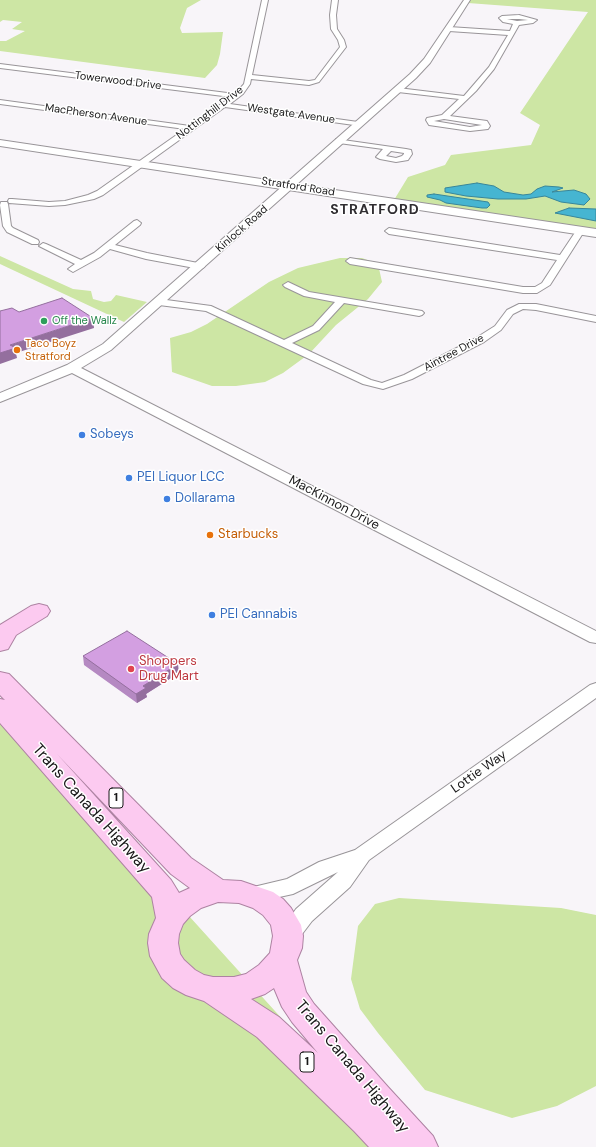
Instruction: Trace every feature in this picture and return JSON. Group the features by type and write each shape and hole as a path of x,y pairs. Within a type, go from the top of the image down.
{"highway":[{"path":"0,644 8,632 21,621 39,611"},
{"path":"0,665 9,703"},
{"name":"Trans Canada Highway","path":"0,680 9,703 161,888 166,897 171,918"},
{"name":"Trans Canada Highway","path":"9,703 136,818 181,866 218,892"},
{"path":"235,891 252,895 268,903 281,916 286,925 285,948 270,974 254,984 234,990 213,990 197,986 184,979 173,969 165,956 163,943 164,934 171,918 180,908 191,900 218,892 235,891"},
{"name":"Trans Canada Highway","path":"285,948 286,979 293,998 303,1013 376,1098 421,1147"},
{"name":"Trans Canada Highway","path":"213,990 274,1032 360,1114 391,1147"}],"main road":[{"name":"Stratford Road","path":"0,143 596,233"}],"street":[{"name":"Nottinghill Drive","path":"1,202 12,201 49,204 80,201 100,193 237,96 245,89 249,77 265,0"},
{"path":"249,77 309,83 317,81 343,47 341,40 334,29 333,15 335,0"},
{"name":"Kinlock Road","path":"0,398 72,368 107,347 398,90 427,61 467,0"},
{"path":"444,117 484,124 486,126 483,128 470,129 438,124 430,120 444,117 465,98 492,68 517,23"},
{"path":"449,29 512,33"},
{"name":"Towerwood Drive","path":"0,66 237,96"},
{"path":"398,90 465,98"},
{"name":"MacPherson Avenue","path":"0,102 191,128"},
{"name":"Westgate Avenue","path":"224,105 358,124"},
{"path":"339,141 389,148"},
{"path":"1,202 7,226 10,230 82,264"},
{"path":"73,269 108,246 136,223"},
{"path":"350,261 531,290 542,288 581,230"},
{"path":"389,231 563,258"},
{"path":"108,246 146,256 200,266"},
{"path":"288,285 307,294 419,314"},
{"path":"159,302 208,308 283,344 316,328 341,301"},
{"name":"Aintree Drive","path":"283,344 367,382 383,386 408,377 480,340 498,328 510,312 522,306 536,307 596,319"},
{"name":"MacKinnon Drive","path":"72,368 596,638"},
{"name":"Lottie Way","path":"252,895 293,886 326,868 362,855 596,689"},
{"name":"Lottie Way","path":"285,948 304,915 343,881 362,855"}],"green space":[{"path":"0,0 201,0 187,8 180,28 182,33 223,32 220,54 217,65 205,78 0,51 0,41 6,41 25,31 12,29 22,22 3,20 0,22"},
{"path":"470,0 596,0 596,231 394,200 408,177 445,165 451,155 531,145 540,125 520,113 588,12 468,3"},
{"path":"0,256 73,289 91,291 93,299 104,302 111,301 116,295 147,302 124,322 0,264"},
{"path":"340,258 362,258 378,264 382,282 368,299 336,325 309,354 283,373 265,382 236,386 212,386 172,372 170,338 191,332 207,324 269,282 298,268"},
{"path":"0,705 75,790 398,1147 0,1147"},
{"path":"399,898 561,908 596,915 596,1086 557,1106 512,1118 425,1090 360,1009 351,979 358,926 375,904"}],"water":[{"path":"477,183 494,186 504,192 523,195 531,194 537,189 545,186 559,187 563,188 552,192 574,190 586,194 590,199 584,205 561,202 545,196 526,199 498,199 466,196 445,192 445,188"},
{"path":"434,194 488,202 490,205 487,208 482,208 446,203 427,197 427,195"},
{"path":"569,208 596,209 596,221 555,213"}],"building":[{"path":"62,298 93,318 10,345 16,348 0,353 0,311 12,308 19,312"},
{"name":"Shoppers Drug Mart","path":"127,631 178,664 143,686 146,688 136,694 83,656"}],"place":[{"name":"Off the Wallz","path":"44,321"},
{"name":"Taco Boyz Stratford","path":"17,350"},
{"name":"Sobeys","path":"82,435"},
{"name":"PEI Liquor LCC","path":"129,478"},
{"name":"Dollarama","path":"167,499"},
{"name":"Starbucks","path":"210,535"},
{"name":"PEI Cannabis","path":"212,615"},
{"name":"Shoppers Drug Mart","path":"131,669"}],"district":[{"name":"STRATFORD","path":"375,210"}]}
